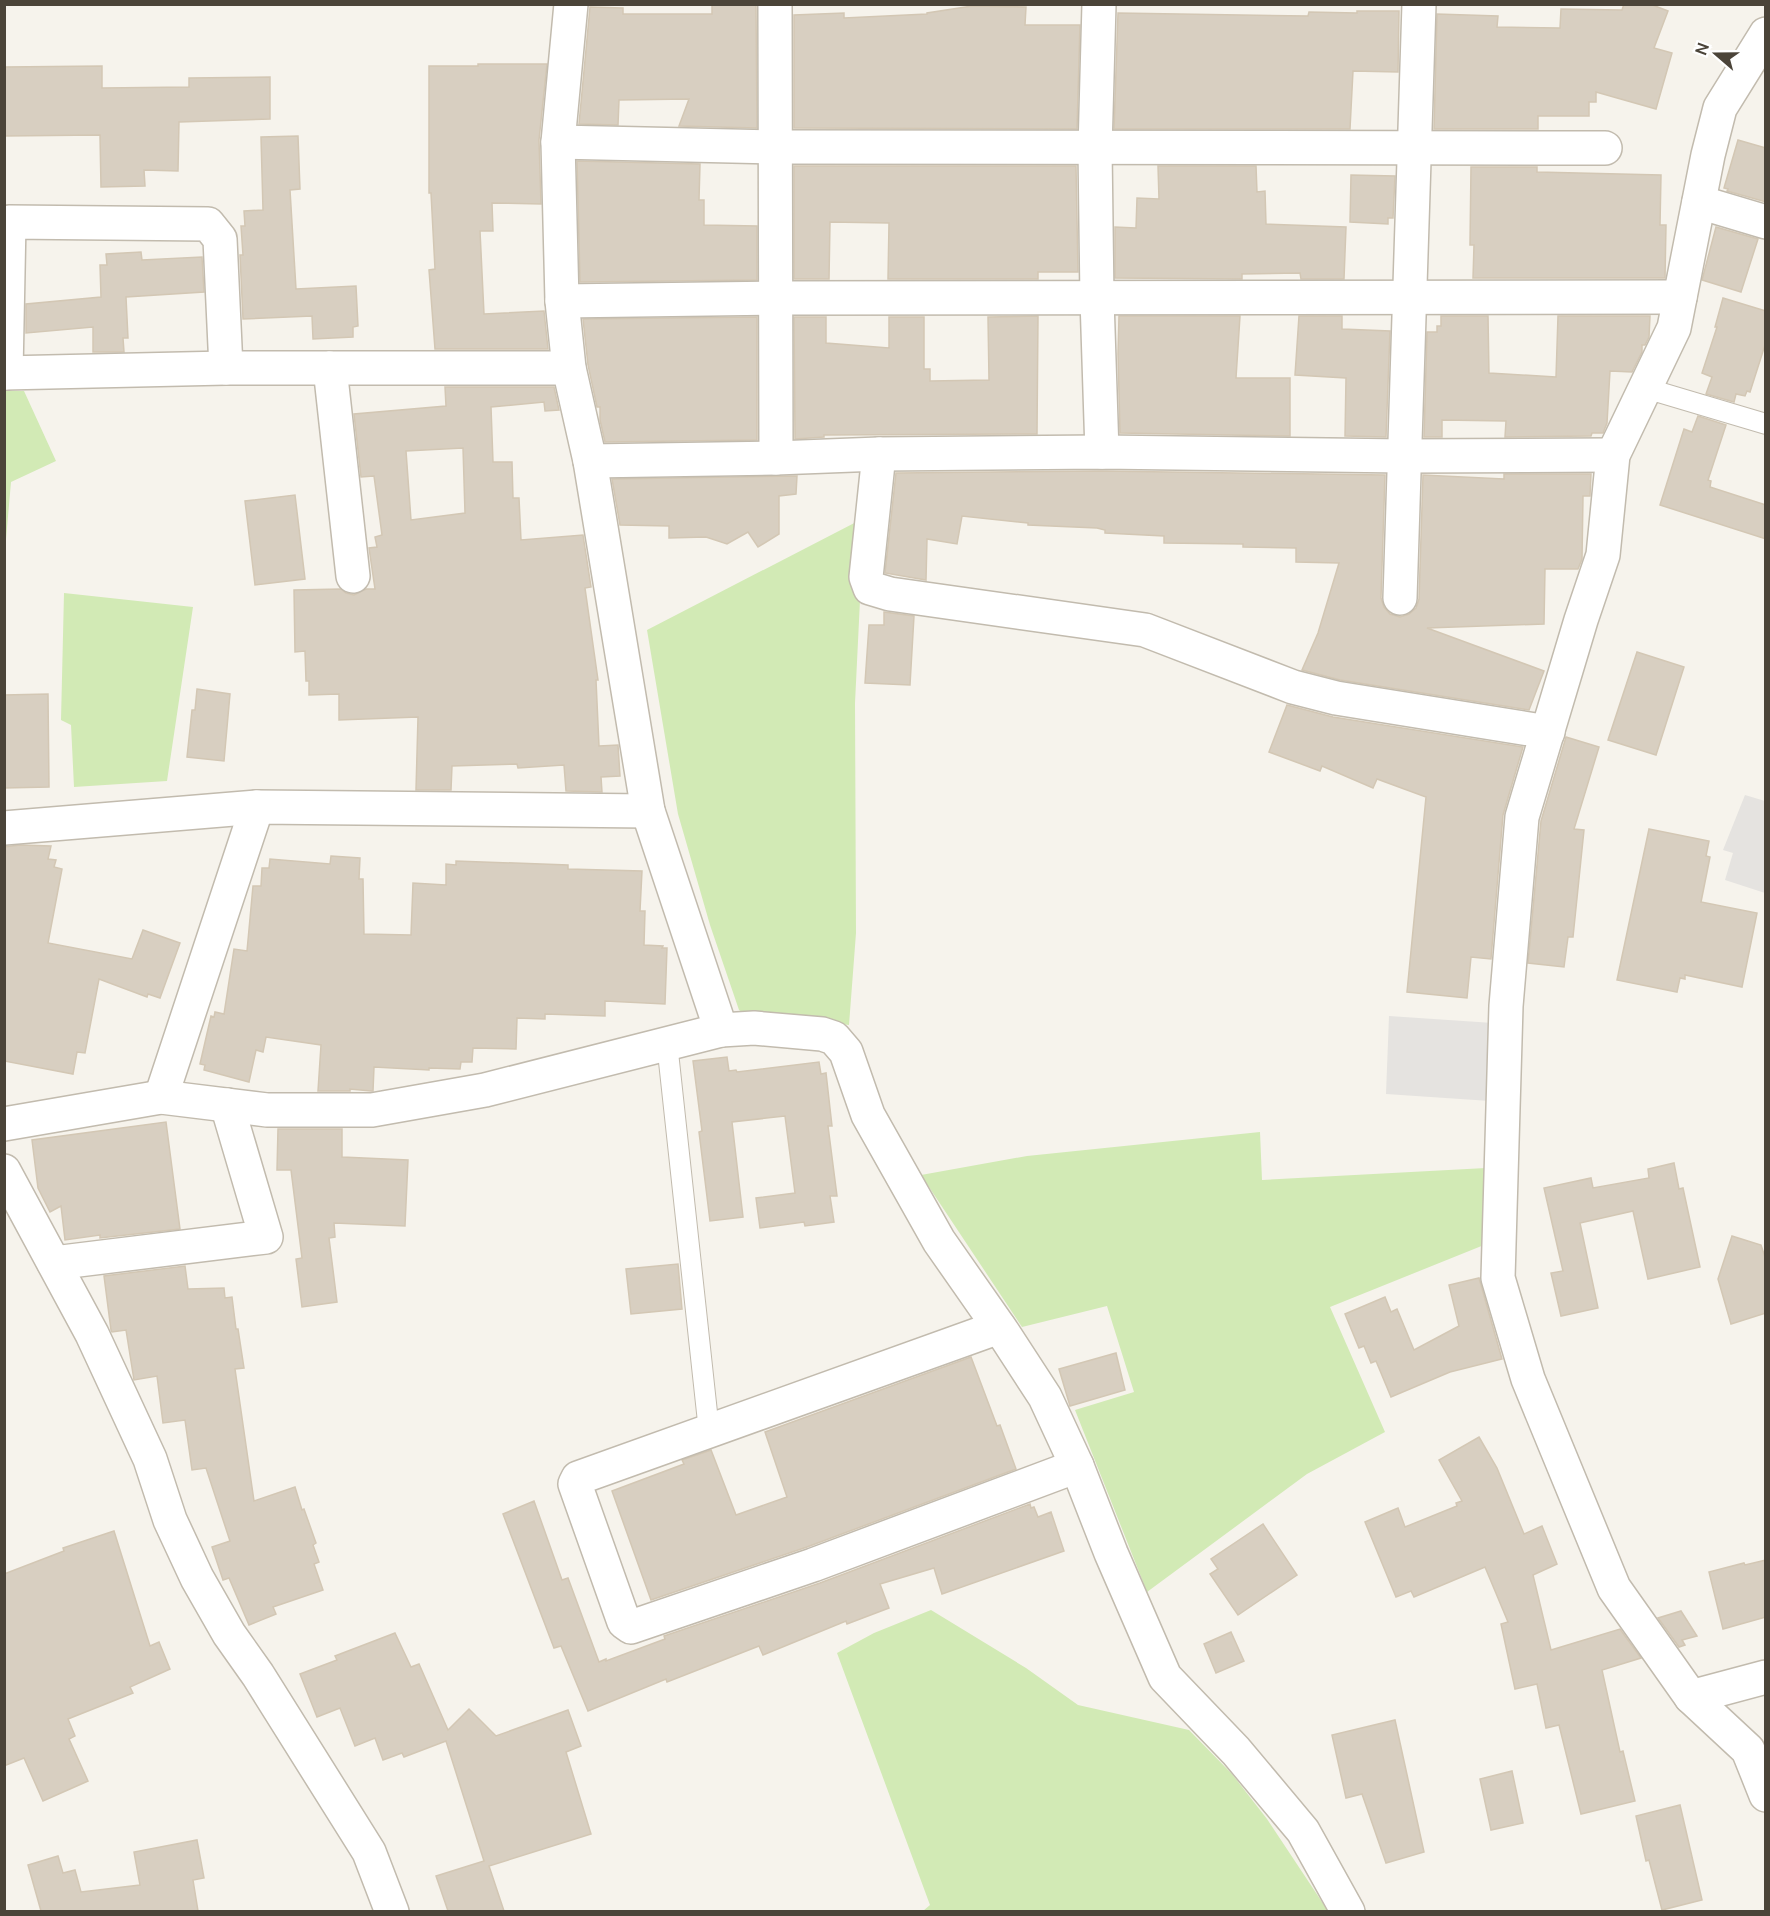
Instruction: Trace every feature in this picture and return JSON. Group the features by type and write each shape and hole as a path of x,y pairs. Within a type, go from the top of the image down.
{"street":[{"path":"571,4 558,142 562,301 569,368 591,461 648,811 721,1030"},
{"path":"775,4 776,458"},
{"path":"1099,4 1095,149 1102,452"},
{"path":"1400,598 1419,4"},
{"path":"1766,34 1720,108 1674,328 1613,455 1603,555 1522,817 1506,1006 1498,1278 1528,1379 1614,1588 1691,1697 1748,1750 1766,1795"},
{"path":"558,142 777,147 1095,149 1605,148"},
{"path":"1699,202 1766,222"},
{"path":"226,368 220,239 208,224 9,222 5,373 226,368 569,368"},
{"path":"562,301 775,298 1680,297"},
{"path":"330,368 353,576"},
{"path":"591,461 879,454 1102,452 1404,456 1613,455"},
{"path":"879,454 866,577 870,588 890,594 1145,630 1293,687 1336,698 1548,732"},
{"path":"4,828 257,807 648,811"},
{"path":"161,1097 257,807"},
{"path":"4,1124 161,1097 267,1110 372,1110 485,1090 721,1030 754,1028 795,1030 834,1038 846,1052 868,1115 939,1241 1045,1397 1077,1466 1111,1553 1165,1677 1236,1751 1303,1831 1348,1911"},
{"path":"54,1263 266,1237 227,1105"},
{"path":"4,1171 92,1334 150,1459 170,1520 197,1578 229,1634 258,1675 369,1852 392,1911"},
{"path":"999,1327 578,1478 575,1484 624,1622 631,1627 813,1565 1077,1466"},
{"path":"1691,1697 1766,1677"}],"lane":[{"path":"1645,388 1766,424"},
{"path":"667,1043 709,1431"}],"green space":[{"path":"5,391 24,391 56,461 11,482 5,551"},
{"path":"864,518 855,703 856,933 849,1025 795,1019 750,1018 739,1010 710,925 678,814 647,630"},
{"path":"64,593 193,607 167,781 74,787 71,725 61,720"},
{"path":"1260,1132 1262,1180 1486,1168 1484,1245 1330,1307 1385,1432 1307,1474 1147,1592 1075,1410 1134,1392 1107,1306 1022,1327 921,1175 1027,1156"},
{"path":"931,1610 1026,1668 1078,1705 1189,1730 1232,1774 1267,1819 1328,1911 923,1911 930,1905 837,1653 874,1633"}],"shaded area":[{"path":"1745,795 1765,801 1765,893 1725,880 1733,853 1723,850"},
{"path":"1389,1016 1493,1023 1490,1101 1386,1094"}],"building":[{"path":"712,4 756,4 757,128 679,126 689,99 619,100 618,125 579,124 590,7 623,8 623,14 712,14"},
{"path":"1624,4 1650,4 1668,11 1654,48 1672,53 1656,109 1596,92 1596,102 1589,102 1589,116 1538,116 1538,129 1434,129 1437,14 1498,16 1497,27 1560,28 1561,9 1622,10"},
{"path":"972,6 1026,7 1025,25 1080,25 1077,129 794,128 794,15 844,13 844,18 927,14"},
{"path":"1357,11 1399,11 1398,72 1353,71 1350,129 1114,129 1118,13 1308,16 1309,12 1357,13"},
{"path":"478,64 547,64 539,140 541,204 492,203 493,231 480,231 484,314 544,311 548,349 435,349 429,270 435,269 431,193 429,193 429,66 478,66"},
{"path":"102,66 102,88 189,87 189,78 270,77 270,119 179,122 178,171 144,170 145,186 101,187 100,135 4,136 4,67"},
{"path":"298,136 300,189 290,190 296,289 356,286 358,326 353,327 353,337 313,339 312,316 243,319 241,226 245,226 244,211 263,210 261,137"},
{"path":"1738,140 1766,148 1766,202 1727,191 1728,189 1724,188"},
{"path":"577,161 700,164 699,200 704,200 704,225 757,226 757,280 580,282"},
{"path":"794,166 1076,166 1078,272 1038,272 1038,279 888,279 889,223 830,222 829,279 794,279"},
{"path":"1158,166 1256,166 1257,192 1265,191 1266,224 1346,227 1344,279 1301,279 1300,273 1242,274 1242,279 1115,278 1115,227 1136,228 1137,198 1159,199"},
{"path":"1471,167 1537,167 1537,172 1661,175 1660,225 1666,225 1665,278 1473,278 1474,245 1470,245"},
{"path":"1351,175 1395,176 1393,218 1388,218 1388,224 1350,222"},
{"path":"1716,227 1758,239 1741,292 1702,280"},
{"path":"141,252 142,260 202,257 204,292 126,297 128,338 123,338 124,352 93,352 93,327 26,333 26,304 101,297 100,265 107,265 106,254"},
{"path":"1723,298 1766,311 1766,342 1750,392 1747,391 1745,396 1736,394 1734,402 1706,394 1712,377 1702,373 1717,327 1715,327"},
{"path":"1038,316 1037,434 824,435 824,437 795,439 794,317 826,317 826,343 889,348 889,317 924,317 924,369 930,369 930,381 989,380 988,317"},
{"path":"1119,316 1240,316 1236,378 1290,378 1290,436 1120,433"},
{"path":"1299,316 1342,316 1342,329 1390,331 1386,437 1345,436 1346,378 1295,375"},
{"path":"1441,316 1488,316 1489,373 1556,377 1558,316 1650,316 1649,337 1645,345 1642,345 1642,352 1632,372 1610,371 1607,423 1603,433 1592,433 1591,436 1505,437 1506,421 1442,420 1442,437 1424,437 1427,332 1437,332 1437,326 1441,326"},
{"path":"757,317 757,440 605,442 600,420 600,407 597,407 588,365 583,319"},
{"path":"445,387 554,387 559,410 545,411 544,402 491,407 493,462 512,462 513,498 519,498 521,540 583,535 591,587 585,588 598,680 596,680 599,746 618,745 620,776 601,777 602,792 566,791 564,765 518,768 517,764 452,766 451,790 416,790 418,717 339,720 339,694 309,695 305,651 295,652 294,590 341,589 354,595 366,589 375,589 369,548 377,547 375,537 382,535 374,476 361,477 354,414 446,406","holes":["463,448 465,513 411,520 406,451"]},
{"path":"1698,416 1726,425 1708,480 1711,481 1710,487 1766,505 1766,539 1660,505 1684,429 1692,432"},
{"path":"1102,471 1385,475 1381,598 1390,614 1400,617 1416,608 1419,599 1423,475 1504,479 1504,474 1591,474 1590,496 1583,496 1582,559 1578,569 1545,569 1544,624 1427,628 1544,671 1529,710 1340,680 1302,670 1318,633 1339,563 1296,562 1296,548 1243,547 1243,544 1164,543 1164,536 1105,533 1105,530 1097,528 1028,525 1028,523 962,516 957,544 927,539 926,580 885,573 896,473"},
{"path":"797,476 796,494 779,496 779,534 758,547 748,532 727,544 706,537 669,538 669,526 620,525 612,479"},
{"path":"295,495 305,579 255,585 245,501"},
{"path":"884,612 914,616 910,685 865,683 869,625 884,625"},
{"path":"1637,652 1684,667 1656,755 1608,740"},
{"path":"197,689 230,694 224,761 187,757 192,710 195,710"},
{"path":"48,694 49,787 4,788 4,695"},
{"path":"1287,705 1333,717 1523,747 1503,815 1491,959 1471,957 1467,998 1407,992 1426,797 1377,779 1373,788 1322,766 1320,771 1269,752"},
{"path":"1566,737 1599,747 1574,829 1584,830 1573,937 1568,937 1564,967 1528,963 1541,821"},
{"path":"1649,829 1709,841 1706,856 1710,857 1701,902 1757,913 1742,987 1685,975 1685,979 1680,978 1677,992 1617,980"},
{"path":"51,846 48,859 56,860 54,867 62,869 48,943 132,959 143,930 180,943 160,998 148,994 147,997 99,979 85,1053 77,1052 73,1074 4,1061 4,847"},
{"path":"331,856 360,858 359,879 363,879 364,934 411,935 413,883 446,885 446,864 456,865 456,861 568,865 568,869 642,871 640,911 645,911 644,945 667,948 665,1004 605,1001 605,1016 545,1014 545,1019 517,1018 516,1049 473,1048 472,1062 461,1062 460,1069 374,1067 373,1091 350,1089 350,1091 318,1091 321,1045 266,1037 263,1052 256,1050 249,1082 204,1070 205,1065 200,1064 211,1016 214,1017 215,1012 224,1014 234,949 247,951 253,886 261,886 262,868 269,868 270,859 330,864"},
{"path":"727,1057 729,1071 736,1070 737,1072 819,1062 821,1074 826,1073 832,1126 828,1126 837,1196 830,1196 834,1222 805,1226 804,1222 760,1228 756,1198 795,1193 785,1116 732,1122 743,1217 710,1221 693,1061"},
{"path":"166,1122 180,1229 65,1240 61,1206 50,1212 38,1188 32,1140"},
{"path":"278,1129 342,1129 342,1157 408,1160 405,1226 334,1223 335,1237 329,1238 337,1302 302,1307 296,1259 302,1258 291,1170 277,1170"},
{"path":"1674,1163 1679,1189 1683,1188 1700,1267 1648,1279 1633,1211 1580,1223 1598,1308 1561,1316 1551,1273 1563,1271 1544,1188 1591,1178 1593,1188 1649,1178 1648,1169"},
{"path":"1732,1236 1761,1245 1766,1260 1766,1313 1731,1324 1718,1279"},
{"path":"678,1264 682,1309 631,1314 626,1269"},
{"path":"185,1266 188,1289 224,1288 225,1298 232,1297 244,1368 235,1369 254,1501 295,1487 316,1543 313,1545 319,1562 314,1564 323,1590 273,1607 276,1614 249,1625 229,1578 223,1580 212,1547 230,1541 206,1468 192,1470 185,1420 163,1423 157,1376 134,1380 126,1330 112,1332 111,1330 104,1276"},
{"path":"1479,1278 1502,1359 1450,1372 1391,1397 1376,1361 1371,1363 1364,1346 1359,1348 1345,1314 1385,1297 1391,1312 1397,1309 1414,1350 1459,1326 1449,1285"},
{"path":"1116,1353 1125,1390 1070,1406 1059,1369"},
{"path":"971,1357 1016,1469 807,1547 651,1600 612,1491 684,1464 682,1460 711,1450 736,1515 787,1497 765,1432"},
{"path":"1479,1437 1497,1468 1524,1534 1542,1526 1557,1564 1533,1575 1551,1650 1620,1629 1641,1658 1602,1670 1620,1752 1623,1751 1635,1801 1581,1814 1559,1725 1546,1728 1537,1684 1515,1689 1501,1624 1508,1622 1485,1567 1414,1597 1411,1591 1396,1597 1365,1522 1398,1508 1405,1527 1457,1506 1456,1503 1462,1501 1439,1460"},
{"path":"534,1501 562,1580 568,1578 599,1662 665,1639 664,1636 820,1583 1030,1504 1031,1508 1034,1507 1038,1517 1051,1512 1064,1551 942,1594 934,1568 880,1584 889,1608 847,1624 846,1621 763,1655 759,1646 667,1682 666,1679 588,1711 561,1646 554,1648 503,1514"},
{"path":"1263,1524 1297,1575 1238,1615 1210,1574 1218,1569 1211,1559"},
{"path":"114,1531 150,1646 159,1642 170,1669 130,1687 133,1693 68,1719 75,1736 69,1739 88,1781 43,1801 24,1758 4,1766 4,1574 64,1551 63,1548"},
{"path":"1766,1560 1766,1617 1723,1629 1709,1572"},
{"path":"1681,1611 1697,1636 1682,1640 1685,1645 1679,1647 1658,1618"},
{"path":"1231,1632 1244,1661 1216,1673 1204,1644"},
{"path":"395,1633 411,1667 419,1664 448,1730 469,1709 496,1736 568,1710 581,1746 566,1752 591,1834 489,1866 504,1911 448,1911 436,1876 484,1861 446,1741 404,1757 402,1753 383,1760 375,1738 355,1746 340,1708 317,1717 300,1674 337,1660 335,1656"},
{"path":"1395,1720 1424,1852 1386,1863 1362,1794 1346,1798 1332,1735"},
{"path":"1512,1771 1523,1823 1491,1830 1480,1779"},
{"path":"1680,1805 1702,1900 1662,1910 1649,1860 1646,1861 1636,1816"},
{"path":"197,1840 204,1878 193,1880 198,1911 41,1911 28,1865 58,1856 63,1873 75,1870 81,1892 140,1885 134,1852"}]}
